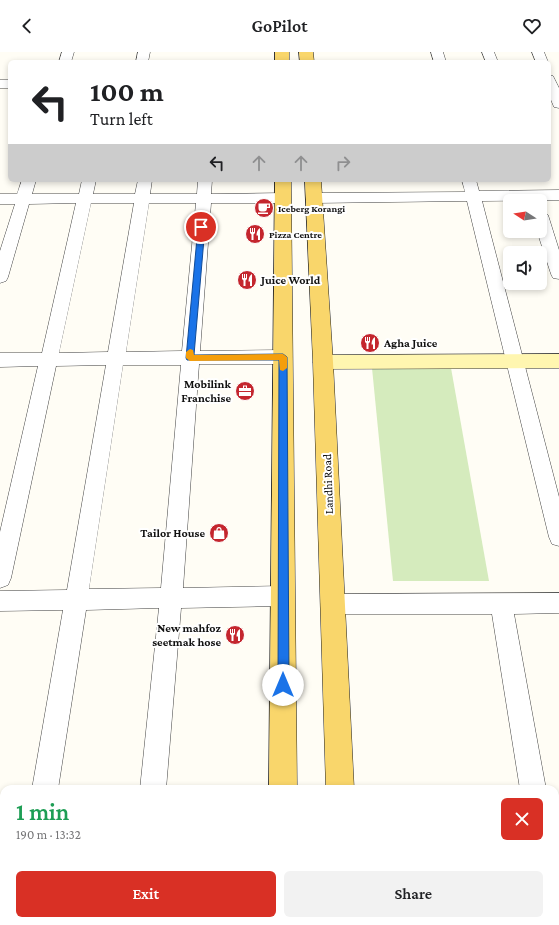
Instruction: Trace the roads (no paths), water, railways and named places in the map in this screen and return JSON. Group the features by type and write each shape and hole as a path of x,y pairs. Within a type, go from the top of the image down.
{"main road":[{"path":"283,189 283,785"},
{"name":"Landhi Road","path":"314,189 323,362 340,785"}],"street":[{"path":"552,83 559,104"},
{"path":"0,277 28,182"},
{"path":"0,578 50,360 88,182"},
{"path":"530,182 534,194"},
{"path":"471,188 559,537"},
{"path":"314,189 471,188 509,194"},
{"path":"0,199 84,199 144,189 283,189"},
{"path":"46,785 144,189"},
{"path":"153,785 171,598 204,189"},
{"path":"547,196 559,195"},
{"path":"547,237 559,274"},
{"path":"0,360 283,357"},
{"path":"323,362 559,361"},
{"path":"0,601 283,596"},
{"path":"332,604 559,603"},
{"path":"501,604 532,785"}],"place":[{"name":"Iceberg Korangi","path":"264,208"},
{"name":"Pizza Centre","path":"255,234"},
{"name":"Juice World","path":"247,280"},
{"name":"Agha Juice","path":"370,343"},
{"name":"Mobilink Franchise","path":"245,391"},
{"name":"Tailor House","path":"219,533"},
{"name":"New mahfoz seetmak hose","path":"235,635"}]}
